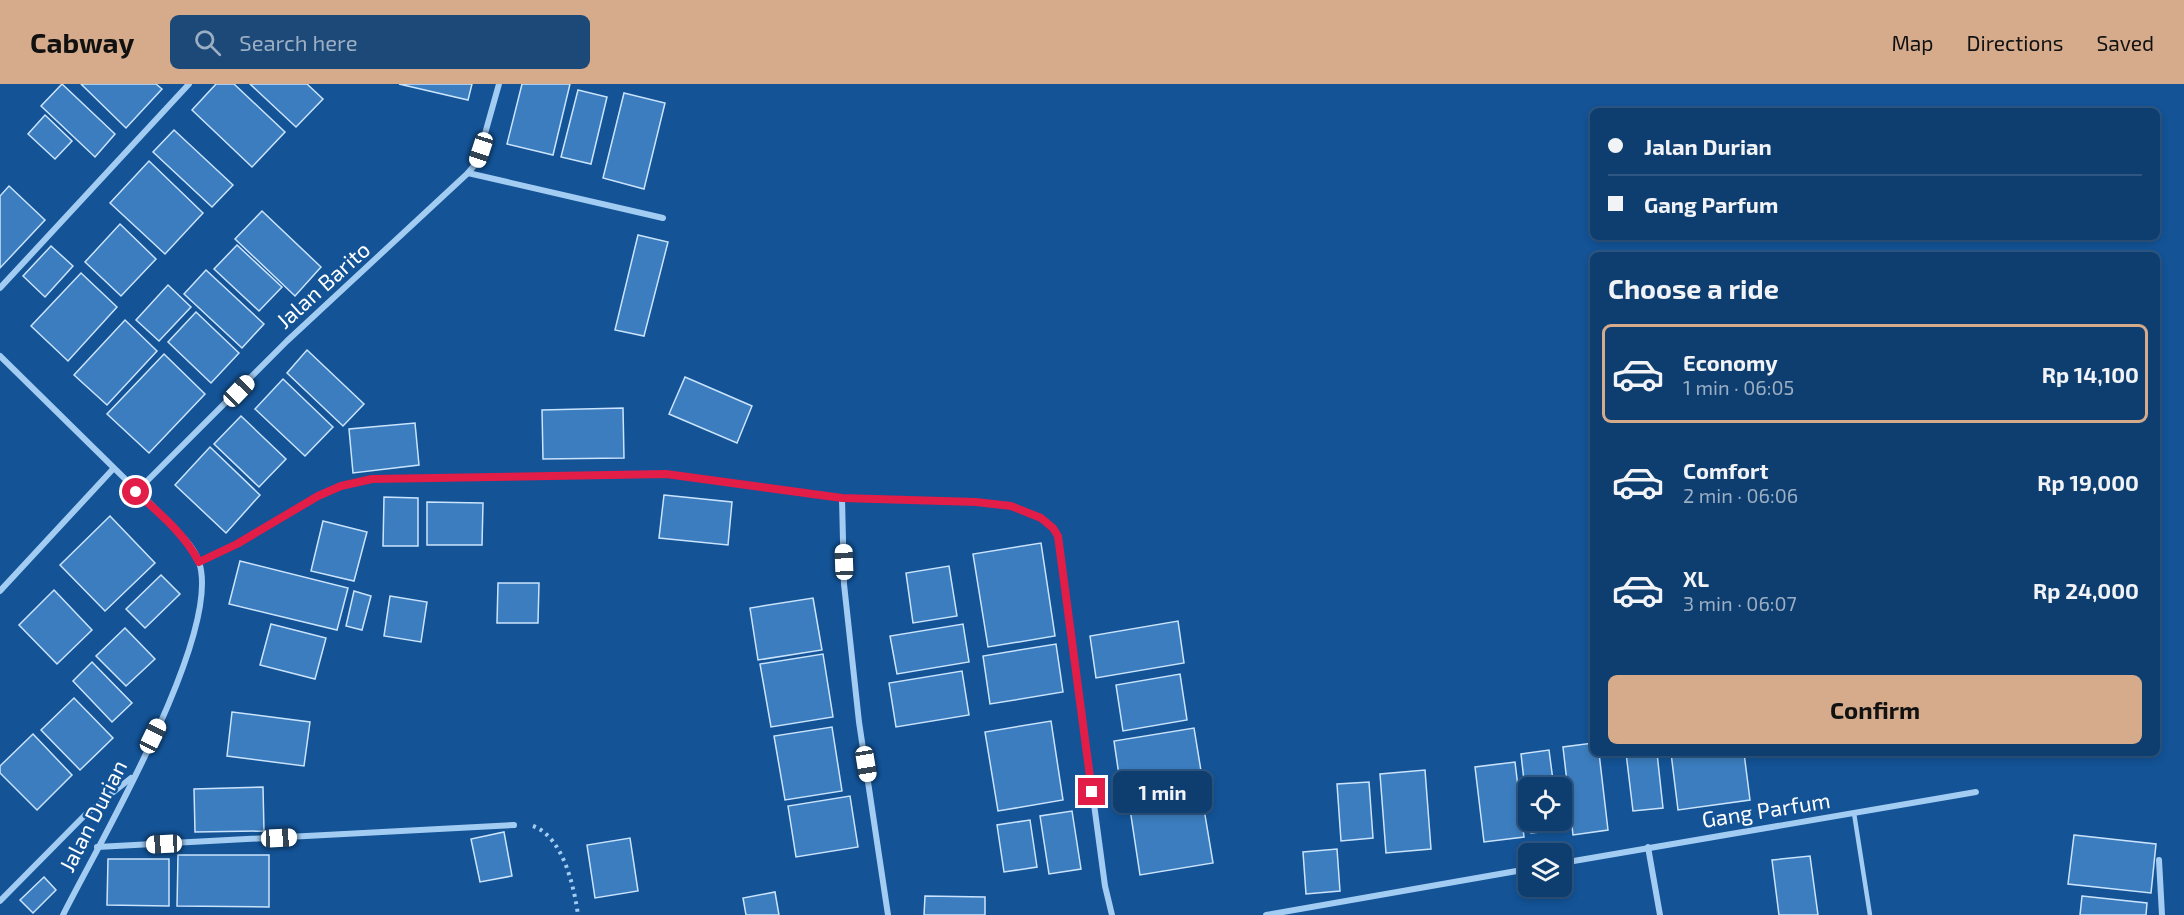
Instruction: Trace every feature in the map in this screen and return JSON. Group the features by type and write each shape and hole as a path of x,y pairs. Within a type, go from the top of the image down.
{"street":[{"path":"0,288 189,84"},
{"name":"Jalan Barito","path":"136,492 287,341 468,173 477,162 499,84"},
{"path":"468,173 663,218"},
{"path":"0,356 172,525 190,545 199,562 237,544 318,496 341,486 372,479 666,474 842,498 976,502 1011,506 1041,518 1053,528 1058,536 1105,886 1109,909 1113,915"},
{"path":"0,591 113,469"},
{"path":"842,498 844,584 859,722 888,915"},
{"name":"Jalan Durian","path":"63,915 181,678 201,604 199,562"},
{"path":"0,901 86,814 134,776"},
{"name":"Gang Parfum","path":"1572,861 1976,792"},
{"path":"97,848 514,825"},
{"path":"1648,847 1660,915"},
{"path":"2159,860 2162,915"},
{"path":"1266,915 1299,913 1518,871"}],"lane":[{"path":"1854,813 1870,915"}],"path":[{"path":"514,825 534,826 549,835 568,877 578,915"}],"building":[{"path":"62,84 115,134 95,157 41,106"},
{"path":"81,84 156,84 162,89 126,128"},
{"path":"216,84 234,84 285,132 252,167 192,110"},
{"path":"250,84 307,84 323,99 296,127"},
{"path":"399,84 472,84 468,100"},
{"path":"522,84 570,84 553,155 507,144"},
{"path":"578,90 607,97 591,164 561,157"},
{"path":"624,93 665,103 644,189 603,178"},
{"path":"45,115 72,141 55,159 28,134"},
{"path":"174,130 233,185 212,207 153,152"},
{"path":"149,161 203,213 165,254 110,203"},
{"path":"9,186 45,220 0,268 0,196"},
{"path":"262,211 321,267 295,296 235,239"},
{"path":"120,224 156,259 121,296 85,262"},
{"path":"638,235 668,242 644,336 615,330"},
{"path":"237,245 282,287 259,311 214,269"},
{"path":"51,246 73,266 45,297 23,276"},
{"path":"206,270 264,324 242,348 184,294"},
{"path":"81,273 117,307 68,361 31,326"},
{"path":"168,285 191,307 159,341 136,320"},
{"path":"196,312 239,353 211,383 168,342"},
{"path":"125,320 157,351 107,405 74,375"},
{"path":"307,350 364,404 343,426 287,373"},
{"path":"164,354 205,394 149,453 107,414"},
{"path":"685,377 752,406 737,443 669,414"},
{"path":"283,379 333,427 305,456 255,409"},
{"path":"623,408 624,458 543,459 542,410"},
{"path":"241,416 286,459 259,487 214,444"},
{"path":"415,423 419,465 353,473 349,429"},
{"path":"210,447 260,495 226,533 175,485"},
{"path":"664,495 732,502 728,545 659,538"},
{"path":"384,497 418,498 418,546 383,546"},
{"path":"427,502 483,503 482,545 427,545"},
{"path":"110,516 155,563 105,611 60,565"},
{"path":"323,521 367,532 354,581 311,571"},
{"path":"1041,543 1055,636 988,647 973,554"},
{"path":"240,561 348,588 337,630 229,604"},
{"path":"949,566 957,616 913,623 906,573"},
{"path":"161,575 180,594 145,628 126,609"},
{"path":"498,583 539,583 538,623 497,623"},
{"path":"54,590 92,630 57,664 19,625"},
{"path":"354,591 371,596 362,630 346,626"},
{"path":"390,596 427,602 421,642 384,636"},
{"path":"813,598 822,650 758,660 750,608"},
{"path":"1178,621 1184,663 1096,678 1090,636"},
{"path":"271,624 326,638 315,679 260,665"},
{"path":"963,624 969,662 897,674 890,636"},
{"path":"125,628 155,659 126,686 96,656"},
{"path":"1056,644 1063,692 990,704 983,656"},
{"path":"823,654 833,717 771,727 760,664"},
{"path":"92,662 132,703 112,722 73,681"},
{"path":"962,671 969,715 896,727 889,683"},
{"path":"1180,674 1187,720 1123,731 1116,685"},
{"path":"74,698 113,738 80,770 41,730"},
{"path":"232,712 310,722 304,766 227,756"},
{"path":"1051,721 1063,800 998,811 985,732"},
{"path":"832,727 842,791 785,800 774,736"},
{"path":"1194,728 1203,783 1122,796 1114,741"},
{"path":"33,734 72,775 37,810 0,773 0,766"},
{"path":"1590,743 1590,756 1599,756 1608,830 1573,835 1572,777 1566,777 1563,747"},
{"path":"1549,750 1553,777 1524,777 1521,754"},
{"path":"1626,756 1657,756 1663,808 1633,811"},
{"path":"1671,756 1744,756 1750,800 1678,810"},
{"path":"1515,762 1518,787 1518,831 1523,831 1524,837 1484,842 1475,767"},
{"path":"1425,770 1431,849 1386,853 1380,774"},
{"path":"1369,782 1373,838 1341,841 1337,784"},
{"path":"263,787 264,831 195,832 194,789"},
{"path":"850,796 858,847 796,857 788,806"},
{"path":"1202,797 1213,863 1140,875 1130,809"},
{"path":"1072,811 1081,869 1049,874 1040,816"},
{"path":"1030,820 1037,867 1004,872 997,825"},
{"path":"504,832 512,876 480,882 471,839"},
{"path":"2074,835 2156,844 2151,893 2068,884"},
{"path":"630,838 638,891 595,898 587,845"},
{"path":"1337,849 1340,891 1306,894 1303,852"},
{"path":"178,855 269,855 269,907 177,906"},
{"path":"1810,856 1818,915 1779,915 1772,860"},
{"path":"108,859 169,859 169,906 107,905"},
{"path":"44,877 56,890 33,913 20,900"},
{"path":"775,892 779,915 746,915 743,898"},
{"path":"925,896 985,897 985,915 924,915"},
{"path":"2082,896 2147,903 2146,915 2080,915"}],"route":[{"path":"136,492 172,525 190,545 199,562 237,544 318,496 341,486 372,479 425,476 666,474 842,498 976,502 1011,506 1041,518 1053,528 1058,536 1092,792"}]}
